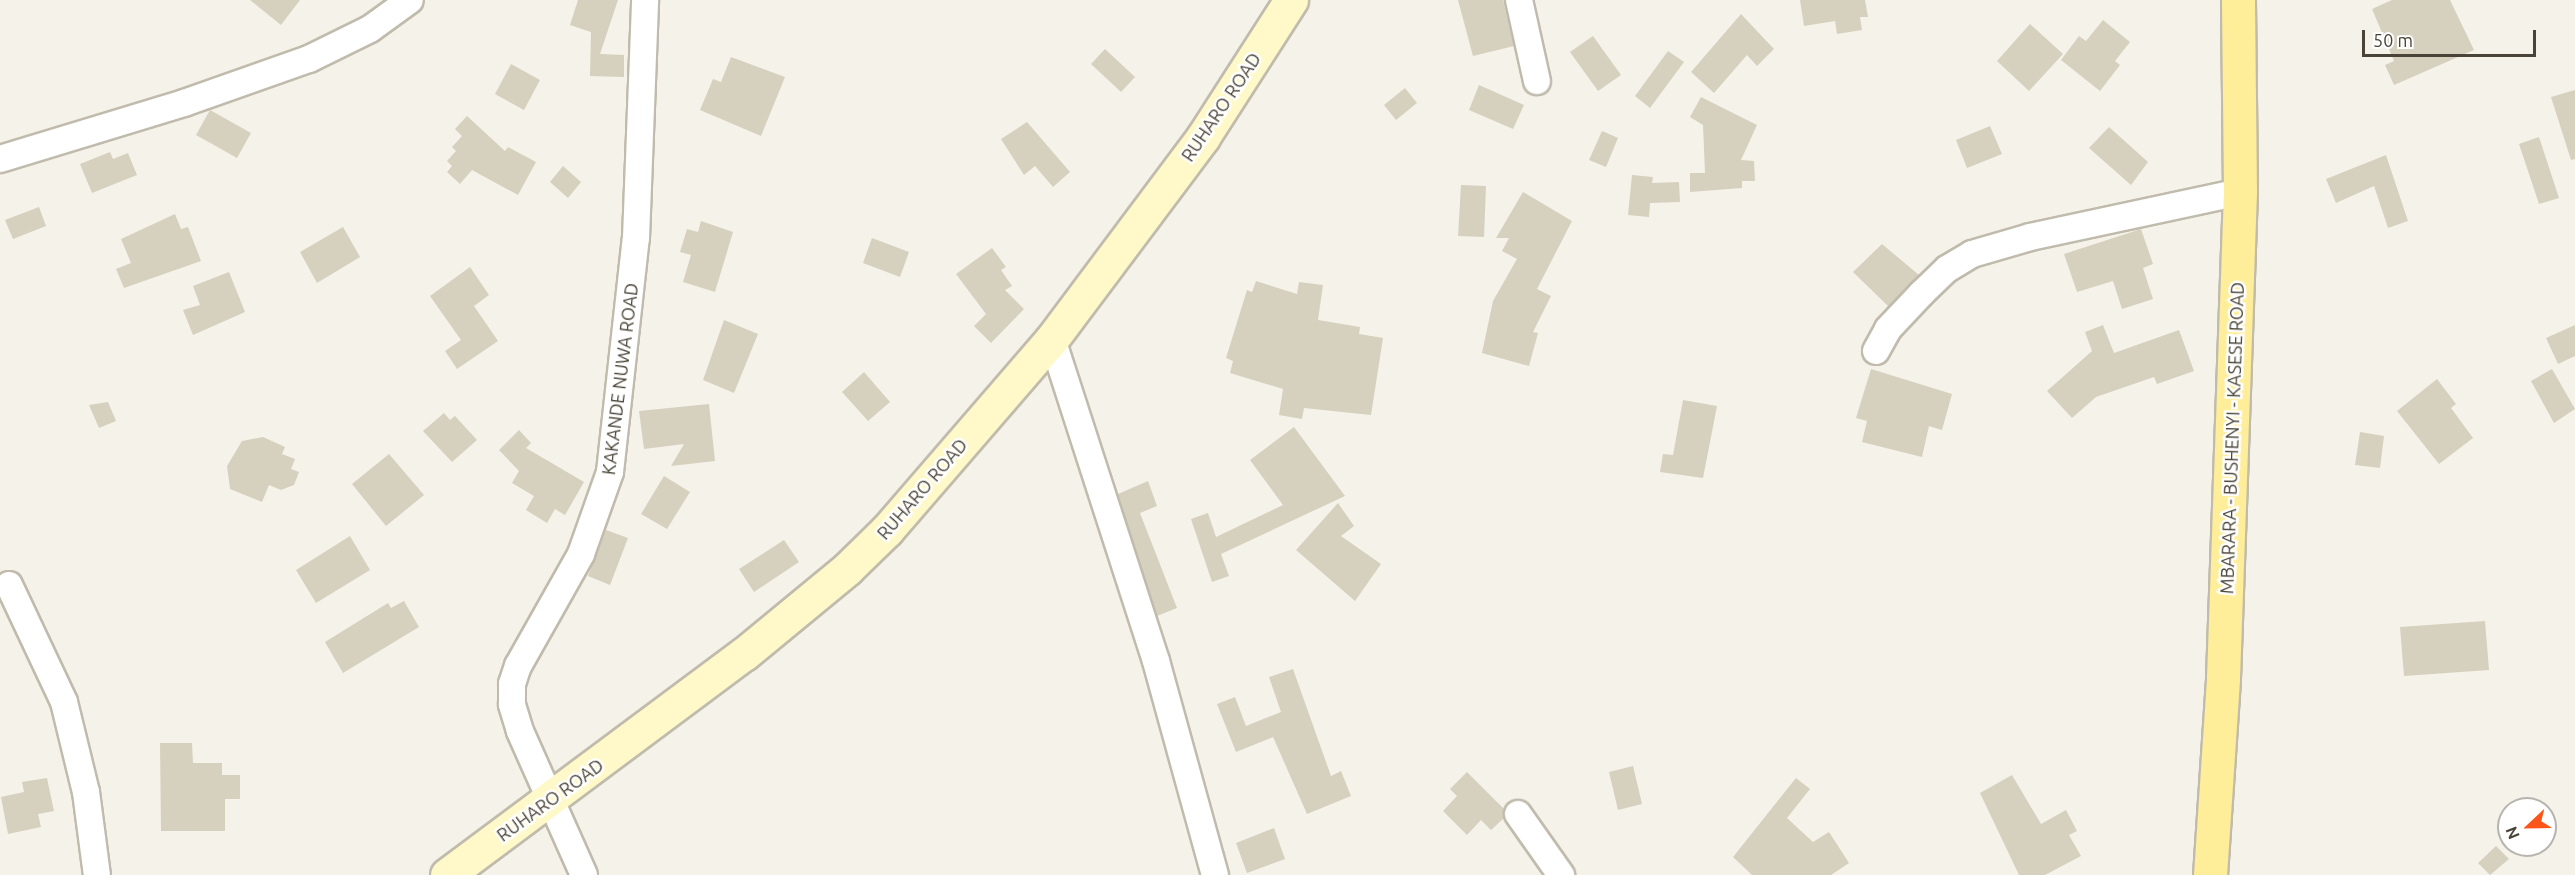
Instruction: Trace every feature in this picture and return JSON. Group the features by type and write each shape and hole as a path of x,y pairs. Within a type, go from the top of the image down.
{"main road":[{"name":"MBARARA - BUSHENYI - KASESE ROAD","path":"2210,875 2223,678 2240,192 2238,0"}],"street":[{"path":"0,159 161,111 309,59 370,29 410,0"},
{"name":"KAKANDE NUWA ROAD","path":"584,875 549,802 520,731 512,704 512,684 518,666 581,554 610,472 636,238 645,0"},
{"name":"RUHARO ROAD","path":"447,875 549,802 744,654 848,569 887,530 1052,339 1203,137 1290,0"},
{"path":"1519,0 1537,81"},
{"path":"1876,351 1888,329 1921,294 1947,269 1972,254 2030,237 2240,192"},
{"path":"1052,339 1156,661 1215,875"},
{"path":"9,585 64,702 86,792 97,875"},
{"path":"1518,814 1561,875"}],"building":[{"path":"250,0 300,0 281,25"},
{"path":"578,0 618,0 600,54 624,55 624,77 590,76 591,32 570,25"},
{"path":"1458,0 1503,0 1514,46 1473,56"},
{"path":"1800,0 1865,0 1868,17 1860,17 1862,30 1837,34 1835,21 1804,26"},
{"path":"2392,0 2450,0 2474,50 2394,85 2385,65 2394,61 2372,9"},
{"path":"1741,14 1774,49 1757,66 1747,55 1714,93 1691,72"},
{"path":"2103,20 2130,42 2115,61 2120,65 2100,91 2061,60 2079,36 2086,41"},
{"path":"2030,24 2063,54 2029,91 1997,61"},
{"path":"1593,36 1621,75 1598,91 1570,52"},
{"path":"1105,49 1135,77 1121,92 1091,64"},
{"path":"1668,51 1684,62 1650,108 1635,96"},
{"path":"731,57 785,77 761,136 700,110 713,79 721,82"},
{"path":"511,64 540,80 524,110 495,94"},
{"path":"1479,85 1524,105 1513,129 1469,110"},
{"path":"1405,88 1417,103 1396,120 1384,105"},
{"path":"2575,90 2575,159 2571,160 2551,97"},
{"path":"1701,97 1757,125 1741,160 1754,161 1755,181 1742,181 1742,188 1690,192 1690,173 1705,173 1703,125 1690,117"},
{"path":"210,110 251,133 237,158 196,135"},
{"path":"467,116 505,151 508,147 536,162 518,195 472,170 460,184 447,172 452,166 447,161 456,151 452,147 462,136 455,129"},
{"path":"1027,122 1070,172 1053,187 1035,166 1024,175 1001,139"},
{"path":"1990,126 2002,154 1967,168 1956,140"},
{"path":"2109,127 2148,162 2131,185 2089,148"},
{"path":"1602,131 1618,138 1606,167 1589,160"},
{"path":"2539,137 2559,198 2539,204 2519,144"},
{"path":"110,152 113,159 128,153 137,175 92,193 80,164"},
{"path":"2386,155 2408,221 2388,228 2374,186 2336,203 2326,179"},
{"path":"563,166 581,182 568,198 550,182"},
{"path":"1632,175 1653,177 1652,183 1679,182 1680,202 1650,203 1649,217 1628,215"},
{"path":"1461,185 1486,186 1484,237 1458,236"},
{"path":"1523,192 1572,221 1537,289 1551,296 1533,332 1538,333 1529,366 1482,353 1493,301 1517,259 1502,251 1509,238 1496,238"},
{"path":"39,207 46,226 13,239 5,220"},
{"path":"175,214 181,229 188,227 201,261 124,288 116,269 131,263 121,239"},
{"path":"701,221 733,232 715,292 683,282 691,255 680,252 687,229 698,232"},
{"path":"343,227 360,257 317,283 300,252"},
{"path":"2141,229 2153,264 2143,268 2153,299 2122,309 2113,281 2077,292 2064,254"},
{"path":"872,238 909,252 900,277 863,263"},
{"path":"1882,244 1919,275 1889,307 1853,272"},
{"path":"992,248 1006,267 1001,270 1012,286 1005,290 1024,309 991,343 974,326 986,314 956,274"},
{"path":"470,267 489,295 474,306 498,341 457,369 445,351 461,340 430,296"},
{"path":"229,272 245,312 193,335 183,310 200,305 193,286"},
{"path":"1256,281 1297,294 1299,282 1323,285 1318,320 1360,327 1359,334 1383,338 1371,415 1304,408 1302,419 1279,415 1283,389 1230,373 1233,361 1226,358 1247,290 1252,292"},
{"path":"724,320 758,334 734,393 703,380"},
{"path":"2103,325 2114,353 2179,330 2194,371 2157,384 2154,377 2096,397 2072,418 2047,391 2092,351 2085,332"},
{"path":"2575,325 2575,356 2558,364 2546,338"},
{"path":"1871,369 1952,394 1942,430 1929,426 1922,457 1862,442 1867,421 1856,418"},
{"path":"2552,369 2575,409 2554,423 2531,381"},
{"path":"864,372 890,402 868,421 842,392"},
{"path":"2437,379 2456,404 2451,408 2473,438 2439,464 2397,411"},
{"path":"1683,400 1717,406 1703,478 1660,472 1663,454 1673,455"},
{"path":"108,402 116,421 99,428 89,405"},
{"path":"709,404 715,461 671,466 684,444 644,449 639,411"},
{"path":"444,413 450,420 455,416 477,440 452,462 423,431"},
{"path":"1294,427 1345,496 1221,554 1229,576 1212,582 1191,519 1208,513 1216,537 1283,505 1250,460"},
{"path":"519,430 531,443 526,448 584,482 565,515 555,509 547,523 526,510 534,496 512,483 519,471 499,450"},
{"path":"2360,432 2384,436 2380,468 2355,465"},
{"path":"263,437 285,447 282,454 295,459 291,469 299,472 294,485 281,490 269,485 262,502 230,489 227,466 242,441"},
{"path":"389,454 424,495 386,526 352,484"},
{"path":"664,476 690,492 667,529 641,514"},
{"path":"1148,481 1157,506 1140,513 1177,608 1157,616 1118,494"},
{"path":"1338,503 1354,526 1341,536 1381,564 1355,601 1296,550"},
{"path":"606,530 628,538 610,585 588,576"},
{"path":"350,536 370,570 316,603 296,570"},
{"path":"784,540 799,562 754,592 739,569"},
{"path":"404,601 419,627 343,673 325,642 388,603 391,608"},
{"path":"2485,621 2489,670 2404,676 2400,627"},
{"path":"1293,669 1331,776 1341,771 1351,796 1307,814 1273,737 1236,752 1217,704 1235,697 1246,726 1281,712 1269,677"},
{"path":"160,743 192,743 193,763 222,763 222,775 240,775 240,799 225,799 225,831 161,831"},
{"path":"1633,766 1642,804 1618,810 1609,772"},
{"path":"1467,772 1504,809 1504,818 1491,830 1481,820 1467,835 1443,811 1457,796 1450,789"},
{"path":"2012,775 2041,824 2066,810 2077,831 2069,835 2081,856 2045,875 2019,875 1980,793"},
{"path":"47,778 54,811 38,814 41,827 8,834 1,797 24,792 22,782"},
{"path":"1796,778 1810,789 1787,818 1813,842 1829,832 1849,863 1831,875 1752,875 1733,857"},
{"path":"1274,828 1285,859 1247,873 1236,843"},
{"path":"2496,846 2497,857 2509,859 2490,875 2478,863"}]}
